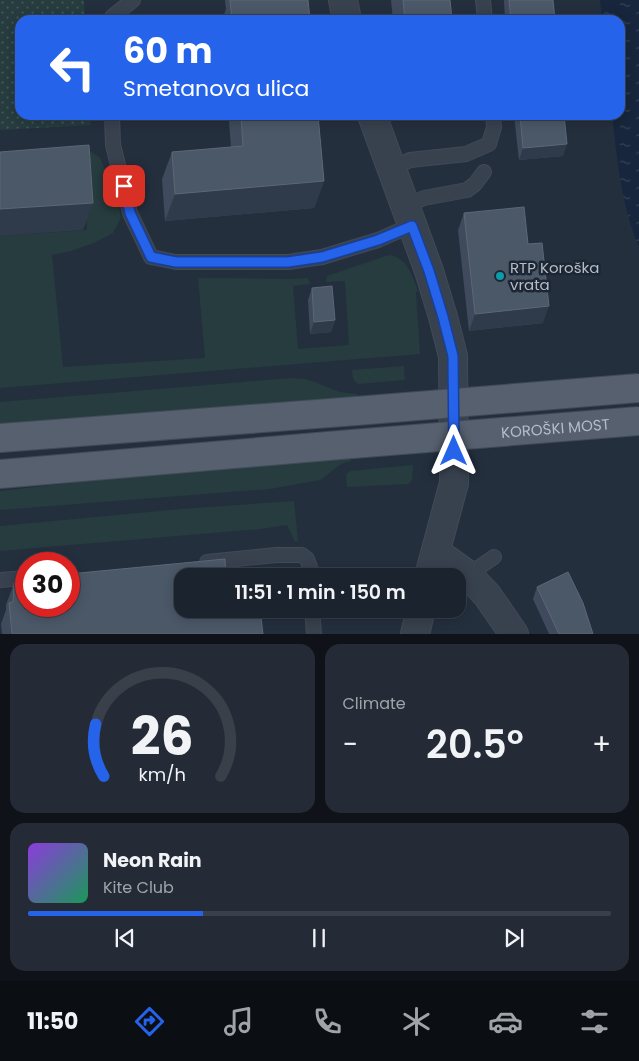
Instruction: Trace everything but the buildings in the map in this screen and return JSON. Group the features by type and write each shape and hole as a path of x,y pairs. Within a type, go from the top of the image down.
{"main road":[{"path":"0,438 639,388"},
{"name":"KOROŠKI MOST","path":"0,474 639,421"}],"street":[{"path":"343,0 346,15"},
{"path":"374,120 429,271 453,356 454,483 432,564 468,575 487,595 514,634"},
{"path":"415,634 419,618"}],"lane":[{"path":"114,15 132,0"},
{"path":"483,0 484,15"},
{"path":"112,120 113,145 130,213 151,257 176,262 288,262 322,257 378,240 409,216 424,198 467,190 475,184 484,172"},
{"path":"391,169 410,160 466,154 489,144 494,127 493,120"},
{"path":"197,563 276,555 302,555 307,558 310,568"},
{"path":"468,575 494,557"},
{"path":"0,580 15,579"},
{"path":"313,618 314,634"}],"green space":[{"path":"0,0 84,0 85,15 15,15 15,120 90,120 91,125 0,130"},
{"path":"92,152 100,158 117,198 121,217 113,233 94,243 52,255 63,367 205,358 198,278 308,278 310,284 293,286 298,349 349,345 345,281 326,282 327,276 389,255 405,263 418,291 416,292 420,354 0,388 0,236 87,230 83,153"},
{"path":"404,366 405,380 359,384 353,378 352,370"},
{"path":"291,378 305,379 339,392 357,394 357,397 0,424 0,402"},
{"path":"351,457 351,461 338,466 320,480 270,489 0,510 0,491 123,477"},
{"path":"413,465 412,480 408,484 347,487 346,475 350,471"},
{"path":"294,501 298,541 295,542 287,525 260,529 0,551 0,526 181,509"}],"water":[{"path":"600,0 639,0 639,247 624,199 613,120 625,120 625,15 602,15"}],"place":[{"name":"RTP Koroška vrata","path":"500,276"}],"route":[{"path":"124,186 130,213 151,257 176,262 288,262 322,257 378,240 412,226 429,271 453,356 454,451"}]}
